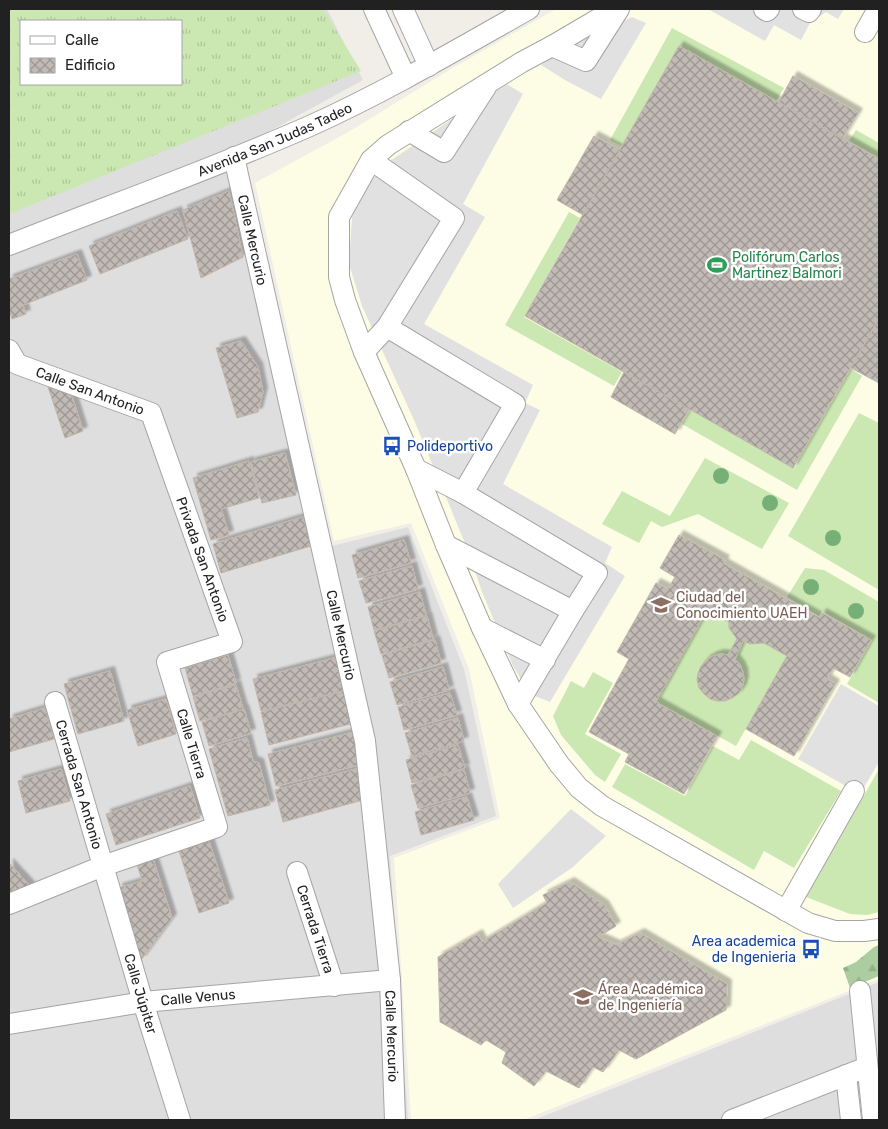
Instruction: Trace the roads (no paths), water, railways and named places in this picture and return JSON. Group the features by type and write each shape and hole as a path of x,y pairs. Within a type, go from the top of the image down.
{"street":[{"path":"374,9 406,78"},
{"path":"402,9 429,66"},
{"name":"Avenida San Judas Tadeo","path":"9,245 234,158 313,124 429,66 529,9"},
{"path":"615,9 522,62 409,131 388,145 371,160 339,217 339,277 345,300 364,352 416,469 482,628 518,704 558,764 579,788 602,806 808,923 836,930 864,931 879,929"},
{"path":"552,46 586,61 619,9"},
{"path":"764,9 768,11 769,9"},
{"path":"803,9 809,12 811,9"},
{"path":"865,32 878,9"},
{"path":"409,131 444,152 490,82"},
{"name":"Calle Mercurio","path":"234,158 366,741 390,980 395,1120"},
{"path":"364,352 387,327 454,218 371,160"},
{"path":"387,327 514,404 463,493"},
{"name":"Calle San Antonio","path":"9,350 17,364 151,413"},
{"name":"Privada San Antonio","path":"151,413 232,642 167,662"},
{"path":"416,469 463,493 597,573 518,704"},
{"path":"446,545 573,611"},
{"path":"482,628 545,660"},
{"name":"Calle Tierra","path":"167,662 217,826"},
{"name":"Cerrada San Antonio","path":"55,702 102,866"},
{"path":"786,911 854,791"},
{"name":"Cerrada San Antonio","path":"9,904 102,866 217,826"},
{"name":"Calle Júpiter","path":"102,866 180,1120"},
{"name":"Cerrada Tierra","path":"297,872 334,986"},
{"name":"Calle Venus","path":"9,1024 143,1002 390,980"},
{"path":"860,991 873,1120"},
{"path":"732,1120 868,1067"},
{"path":"846,1075 851,1120"}],"place":[{"name":"Polifórum Carlos Martinez Balmori","path":"717,265"},
{"name":"Polideportivo","path":"392,446"},
{"name":"Ciudad del Conocimiento UAEH","path":"661,605"},
{"name":"Area academica de Ingenieria","path":"811,949"},
{"name":"Área Académica de Ingeniería","path":"583,997"}]}
